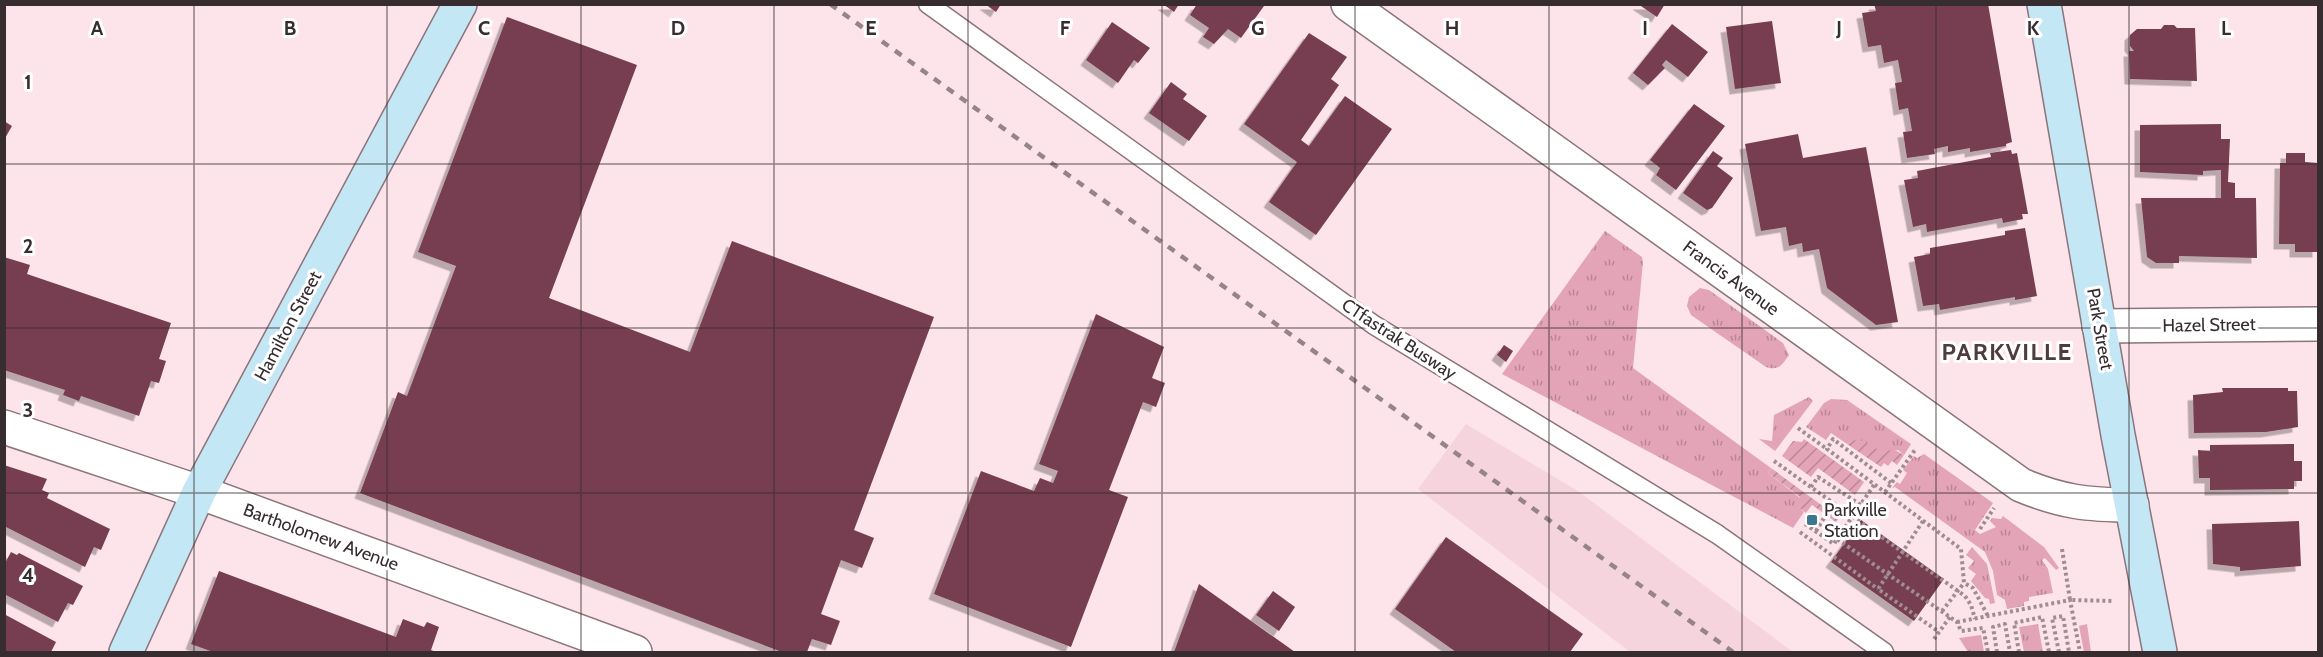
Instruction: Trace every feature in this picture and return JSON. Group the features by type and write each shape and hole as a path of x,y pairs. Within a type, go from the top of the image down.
{"street":[{"name":"Hamilton Street","path":"126,652 200,492 460,4"},
{"name":"Francis Avenue","path":"1348,4 2021,485 2055,499 2093,505 2132,504"},
{"name":"Park Street","path":"2044,4 2099,326 2160,652"},
{"name":"Hazel Street","path":"2099,326 2319,324"},
{"name":"Bartholomew Avenue","path":"4,428 200,492 635,652"}],"lane":[{"name":"CTfastrak Busway","path":"928,4 1374,325 1717,534 1884,652"}],"path":[{"path":"1798,428 1961,549 1964,582 1942,611"},
{"path":"1827,449 1833,439 1891,483"},
{"path":"1884,492 1919,444"},
{"path":"1774,461 1957,591 1971,605 1975,619"},
{"path":"1811,487 1818,477 1861,506"},
{"path":"1805,524 1834,544 1874,485"},
{"path":"1980,529 1998,503"},
{"path":"1816,531 1824,518"},
{"path":"1878,589 1923,521"},
{"path":"1800,532 1939,632"},
{"path":"1837,539 1957,622 1961,631 1983,628 1988,652"},
{"path":"2062,549 2080,652"},
{"path":"1964,582 1973,588 1988,616"},
{"path":"1957,622 2070,600 2114,601"},
{"path":"2059,652 2052,618 2063,616 2069,652"},
{"path":"1934,639 1950,617"},
{"path":"2019,652 2014,623 2042,617 2049,652"},
{"path":"1997,652 1993,627 2005,624 2010,652"}],"shaded area":[{"path":"1466,424 1578,491 1793,652 1630,652 1418,489"}],"green space":[{"path":"1605,231 1642,257 1633,368 1771,468 1768,473 1800,498 1797,505 1804,512 1793,528 1502,374"},
{"path":"1700,288 1709,290 1783,343 1789,355 1782,364 1777,368 1766,367 1691,315 1687,306 1689,297"},
{"path":"1809,397 1813,401 1775,451 1759,439 1772,441 1774,415"},
{"path":"1831,399 1847,400 1911,444 1904,455 1898,450 1883,453 1854,440 1847,444 1831,433 1826,440 1806,427 1824,403"},
{"path":"1804,439 1864,482 1855,495 1818,468 1811,477 1782,456 1793,441 1802,442"},
{"path":"1854,440 1865,441 1883,453 1893,449 1904,455 1897,465 1892,461 1888,466 1884,463 1881,467 1847,444"},
{"path":"1924,454 1993,503 1975,530 1980,534 1996,527 1990,521 1992,518 2001,519 2003,516 2044,547 2059,568 2056,570 2045,558 2042,560 2048,569 2053,593 2029,597 2029,601 2024,602 2024,606 2007,609 2005,600 1997,595 1993,571 1985,552 1895,487 1892,488 1897,482 1900,484 1907,473 1903,470 1914,456 1917,458"},
{"path":"1771,468 1839,518 1836,522 1812,505 1806,513 1796,505 1800,497 1768,473"},
{"path":"1972,547 1987,564 1995,603 1990,604 1989,599 1985,598 1971,581 1976,574 1968,568 1974,561 1966,555"},
{"path":"2038,624 2043,652 2024,652 2019,627"},
{"path":"2087,624 2091,652 2084,652 2079,626"},
{"path":"1981,635 1984,652 1968,652 1959,638"}],"building":[{"path":"985,4 1001,4 996,12"},
{"path":"1163,4 1179,4 1174,12"},
{"path":"1197,4 1261,4 1264,6 1241,38 1228,29 1214,44 1203,37 1209,28 1190,15"},
{"path":"1638,4 1665,4 1657,17"},
{"path":"1874,4 1988,4 2012,142 2006,146 1970,152 1970,148 1948,152 1948,146 1934,149 1935,154 1907,158 1903,132 1912,131 1908,108 1899,110 1895,83 1902,82 1898,60 1884,63 1881,45 1868,47 1862,13 1876,11"},
{"path":"507,17 637,65 549,298 690,352 732,241 934,317 854,530 874,538 862,568 841,560 821,614 840,621 831,645 812,639 807,652 782,652 360,493 398,392 407,396 456,266 418,252"},
{"path":"1772,21 1781,83 1735,89 1726,27"},
{"path":"1112,22 1150,48 1138,63 1134,60 1118,83 1086,60"},
{"path":"1672,24 1708,52 1688,77 1666,60 1662,65 1665,68 1648,85 1633,73"},
{"path":"2164,25 2195,28 2197,81 2130,79 2129,51 2134,51 2130,46 2130,35 2137,29 2161,29"},
{"path":"1309,33 1347,57 1331,79 1339,85 1301,140 1309,146 1345,96 1392,129 1316,235 1269,202 1297,162 1244,124"},
{"path":"1171,82 1187,94 1183,99 1207,116 1189,141 1149,113"},
{"path":"1694,104 1725,126 1676,190 1656,175 1660,168 1650,160"},
{"path":"4,121 12,126 4,140"},
{"path":"2221,124 2221,139 2230,139 2228,182 2235,183 2235,198 2256,198 2257,258 2179,256 2179,263 2156,263 2147,257 2141,198 2221,198 2221,170 2203,171 2203,175 2140,172 2140,125"},
{"path":"1798,134 1803,158 1866,147 1898,322 1876,325 1827,288 1819,249 1803,252 1802,243 1789,246 1786,227 1761,231 1745,144"},
{"path":"2011,150 2012,154 2017,153 2028,214 2022,214 2023,219 2003,223 2002,218 1927,232 1926,224 1913,227 1904,180 1918,178 1917,171 1991,157 1990,153"},
{"path":"1713,151 1723,158 1717,166 1733,178 1712,208 1707,210 1683,193"},
{"path":"2286,153 2305,153 2305,162 2318,163 2318,252 2295,252 2295,244 2279,244 2280,163 2286,163"},
{"path":"2025,228 2037,296 2015,300 2015,297 1940,310 1939,304 1923,306 1914,257 1930,254 1930,248 2005,235 2005,231"},
{"path":"4,257 30,265 27,274 171,323 159,359 166,361 159,383 151,381 139,416 81,396 79,401 63,395 65,390 4,370"},
{"path":"1096,314 1164,347 1152,378 1165,383 1156,407 1143,402 1109,490 1128,497 1071,647 934,594 981,471 1034,491 1040,478 1053,483 1058,471 1039,464"},
{"path":"1504,345 1513,351 1506,362 1497,355"},
{"path":"2222,388 2288,388 2288,391 2297,391 2298,427 2266,432 2194,433 2193,395 2223,392"},
{"path":"2294,444 2294,461 2302,461 2302,481 2294,481 2294,489 2210,490 2210,478 2199,478 2198,450 2210,451 2210,445"},
{"path":"4,465 47,479 42,490 49,493 47,498 110,529 101,550 94,547 85,567 4,526"},
{"path":"1861,520 1944,579 1914,621 1831,562"},
{"path":"2299,521 2301,566 2240,571 2240,567 2213,564 2212,524"},
{"path":"1446,537 1583,634 1570,652 1456,652 1395,609"},
{"path":"11,552 17,555 19,553 83,586 73,605 68,603 58,622 4,594 4,565"},
{"path":"219,571 396,637 403,619 424,627 427,622 439,627 431,650 436,652 213,652 191,644"},
{"path":"1199,584 1295,652 1174,652"},
{"path":"1273,591 1295,607 1279,631 1256,615"},
{"path":"4,614 56,642 51,652 4,652"}],"railway":[{"path":"830,4 1733,652"}],"place":[{"name":"Parkville Station","path":"1812,520"}],"district":[{"name":"PARKVILLE","path":"2007,352"}]}
